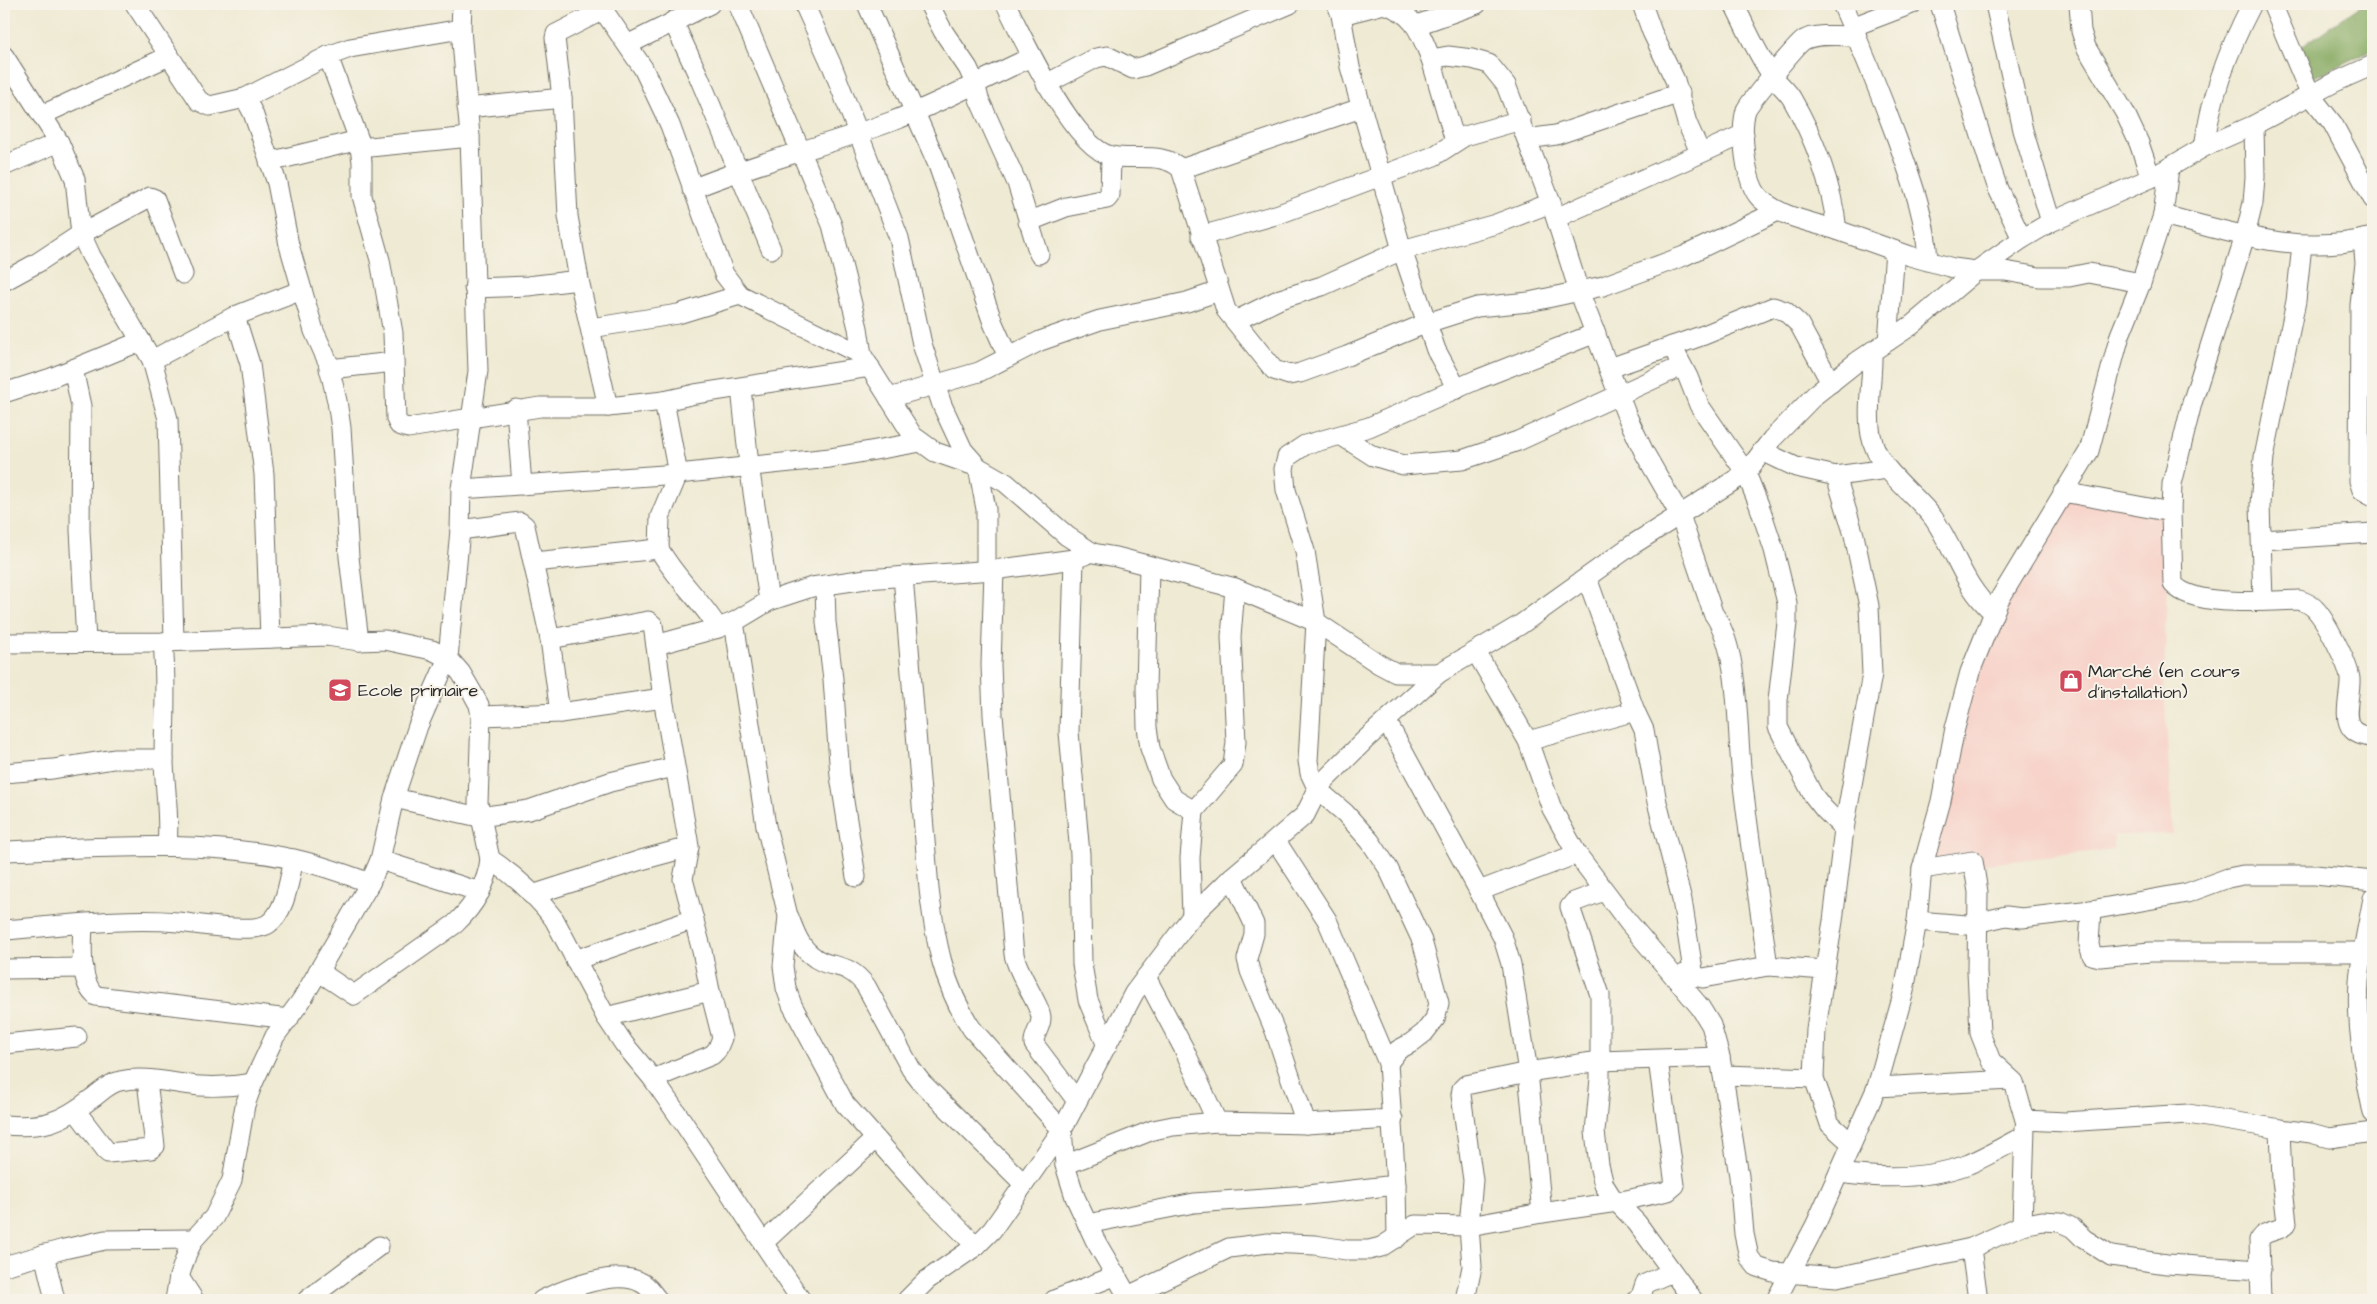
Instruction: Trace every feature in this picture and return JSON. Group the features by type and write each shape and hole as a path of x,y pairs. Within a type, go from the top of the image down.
{"street":[{"path":"136,4 199,101 210,106 245,98 328,56 350,48 461,29"},
{"path":"175,1300 178,1277 194,1239 214,1217 232,1180 245,1105 253,1083 275,1036 289,1019 318,971 370,883 380,860 394,798 418,726 448,658 460,530 461,489 478,371 470,137 461,29 462,4"},
{"path":"629,44 710,4"},
{"path":"738,4 832,225 866,361 913,436 935,452 978,467 1006,483 1067,536 1093,553 1116,557 1234,588 1316,622 1396,673 1439,673"},
{"path":"804,4 833,68 902,247 922,344 947,418 963,450 978,467 986,509 990,570 993,707 1014,954 1016,965 1041,1017 1039,1029 1034,1038 1034,1044 1077,1101"},
{"path":"867,4 938,165 993,323 1008,358"},
{"path":"929,4 942,31 968,68 975,83 980,99 1017,183 1039,254"},
{"path":"1006,4 1046,84 1087,142 1096,150 1111,156 1164,160 1175,163 1181,169 1226,310 1274,370 1289,375 1300,373 1347,356 1427,323 1477,307 1529,302 1603,286 1684,256 1778,211"},
{"path":"1046,84 1096,58 1107,56 1133,69 1145,66 1290,4"},
{"path":"1455,142 1431,59 1417,25 1405,14 1384,4 1339,9 1350,67 1402,250 1436,350 1457,389"},
{"path":"1417,25 1477,4"},
{"path":"1642,4 1680,93 1687,123 1700,152"},
{"path":"1734,4 1773,77 1792,98 1806,128 1826,180 1837,230"},
{"path":"1842,4 1869,63 1919,200 1927,242 1928,261"},
{"path":"1912,4 1854,31 1814,37 1802,41 1794,48 1773,77 1749,104 1745,118 1744,134 1747,170 1753,188 1761,200 1778,211 1953,268 1976,271 2006,271 2040,277 2088,273 2141,283"},
{"path":"1940,4 1998,189 2022,239"},
{"path":"1995,4 2024,130 2051,222"},
{"path":"2079,4 2081,31 2086,47 2125,113 2140,143 2151,178"},
{"path":"2204,147 2207,123 2229,50 2252,4"},
{"path":"2272,4 2311,96 2332,124 2373,199"},
{"path":"608,407 579,280 568,216 562,98 556,34 601,7 629,44 643,68 670,126 692,189 708,225 724,274 740,295 866,361"},
{"path":"673,21 699,77 736,170 771,249"},
{"path":"4,56 12,82 42,115 59,142 75,178 81,234 91,256 152,360 168,419 168,642 164,759 168,830 167,846"},
{"path":"42,115 169,56"},
{"path":"328,56 359,144 362,196 380,260 392,333 396,419 399,425 408,428 516,409 608,407 664,401 695,394 741,388 866,361"},
{"path":"1431,59 1448,56 1472,59 1489,64 1506,85 1528,139 1579,291 1635,435 1680,515 1713,613 1721,623 1736,687 1742,775 1768,966"},
{"path":"692,189 736,170 764,163 916,112 1032,57"},
{"path":"907,1300 927,1280 976,1246 992,1230 1062,1130 1107,1046 1124,1009 1192,916 1232,877 1304,815 1320,785 1365,740 1388,722 1439,673 1520,625 1560,594 1587,578 1632,545 1746,474 1772,439 1830,382 1946,299 1976,271 2022,239 2051,222 2151,178 2204,147 2254,125 2311,96 2333,82 2373,65"},
{"path":"1528,139 1556,135 1680,93"},
{"path":"245,98 253,113 278,182 289,245 314,331 329,369 341,428 349,557 359,641"},
{"path":"468,108 562,98"},
{"path":"1181,169 1361,108"},
{"path":"1201,236 1279,214 1434,156 1465,136 1521,120"},
{"path":"2254,125 2255,178 2253,203 2245,236 2192,403 2172,484 2173,584 2178,590 2221,601 2299,600 2308,603 2316,610 2345,660 2350,679 2348,718 2351,728 2357,734 2373,738"},
{"path":"1235,322 1280,299 1322,286 1402,250 1496,224 1553,211 1744,134"},
{"path":"270,162 359,144 470,137"},
{"path":"4,166 59,142"},
{"path":"1028,222 1066,207 1107,198 1110,195 1111,156"},
{"path":"1776,1300 1788,1274 1815,1226 1877,1087 1904,991 1917,921 1922,869 1941,801 1954,728 1970,672 1993,612 2089,451 2120,335 2141,283 2162,216 2169,168"},
{"path":"4,281 37,264 81,234 150,196 154,199 183,274"},
{"path":"2162,216 2245,236 2302,245 2368,238 2360,305 2359,481 2362,490 2373,496"},
{"path":"2263,601 2263,540 2260,504 2264,457 2296,301 2302,245"},
{"path":"1896,251 1870,409 1872,435 1888,469 1933,518 1968,585 1980,601 1993,612"},
{"path":"474,288 528,286 579,280"},
{"path":"152,360 235,316 302,290"},
{"path":"889,398 978,372 1040,341 1100,320 1187,302 1219,291"},
{"path":"591,328 678,314 740,295"},
{"path":"1610,368 1704,335 1767,308 1779,308 1799,324 1830,382"},
{"path":"235,316 250,364 264,474 270,638"},
{"path":"1388,1063 1398,1050 1411,1044 1436,1019 1439,1003 1422,941 1388,868 1370,841 1345,813 1318,790 1310,774 1308,761 1316,622 1305,551 1286,490 1284,469 1287,456 1305,445 1369,427 1596,332"},
{"path":"4,393 51,378 141,341"},
{"path":"1672,346 1699,405 1746,474 1774,550 1787,603 1787,623 1778,700 1778,727 1813,795 1844,829"},
{"path":"329,369 394,362"},
{"path":"1342,436 1373,456 1403,465 1462,460 1502,448 1682,366"},
{"path":"73,369 81,406 80,530 86,642"},
{"path":"741,388 749,465 769,601"},
{"path":"664,401 678,474 660,517 659,549 670,570 707,610 726,625 766,826 788,916 797,937 810,954 824,963 848,968 858,975 866,986 911,1069 922,1083 1024,1184"},
{"path":"516,409 522,485"},
{"path":"461,489 678,474 749,465 830,458 921,442"},
{"path":"1762,451 1796,467 1836,476 1888,469"},
{"path":"1836,476 1856,544 1869,606 1873,650 1872,674 1844,829 1833,921 1816,1029 1814,1078 1830,1124 1851,1143"},
{"path":"2063,492 2171,512"},
{"path":"460,530 520,522 525,526 550,639 560,713"},
{"path":"2263,540 2373,533"},
{"path":"534,562 659,549"},
{"path":"656,645 726,625 769,601 812,587 903,576 990,570 1074,559 1093,553"},
{"path":"1074,559 1069,732 1080,854 1082,964 1088,1000 1107,1046"},
{"path":"1149,566 1146,689 1147,726 1150,748 1161,779 1174,799 1194,811"},
{"path":"903,576 928,890 942,970 963,1016 972,1029 1062,1130 1065,1165 1075,1197 1129,1298 1228,1248 1268,1243 1315,1245 1346,1250 1369,1250 1381,1247 1415,1225 1469,1226 1542,1212 1617,1202 1668,1191 1675,1185 1658,1060"},
{"path":"1587,578 1635,712 1644,730 1657,802 1682,900 1694,977"},
{"path":"825,586 826,622 833,680 840,776 856,877"},
{"path":"1192,916 1190,858 1194,811 1233,765 1236,742 1231,637 1234,588"},
{"path":"550,639 648,621 653,625 674,767 689,847 683,879 722,1038 717,1050 712,1055 653,1079"},
{"path":"4,643 168,642 327,636 359,641 385,640 432,650 448,658 461,673 479,705 481,716 478,804 479,817 490,859 488,875 480,892 465,915 456,924 354,995 318,971"},
{"path":"1476,652 1528,741 1552,809 1577,854 1604,891 1700,1007 1711,1025 1721,1066 1739,1176 1744,1234 1749,1257 1757,1267 1788,1274 1837,1277 1971,1248 2022,1225 2042,1221 2060,1222 2073,1228 2084,1239 2111,1256 2166,1264 2261,1270"},
{"path":"481,716 560,713 663,698"},
{"path":"1528,741 1635,712"},
{"path":"1388,722 1503,938 1510,964 1528,1072 1542,1212"},
{"path":"4,773 53,769 114,759 164,759"},
{"path":"394,798 479,817 529,810 610,782 674,767"},
{"path":"1276,841 1327,920 1388,1063 1396,1185 1397,1238"},
{"path":"4,851 167,846 258,853 294,859 370,883"},
{"path":"532,895 641,860 689,847"},
{"path":"1479,891 1577,854"},
{"path":"4,930 141,921 178,922 213,927 264,926 275,919 281,906 294,859"},
{"path":"490,859 504,868 554,919 606,1017 624,1044 653,1079 801,1300"},
{"path":"380,860 480,892"},
{"path":"1922,869 1973,861 1978,892 1977,971 1980,1033 1990,1061 2015,1085 2025,1128 2022,1225"},
{"path":"1917,921 1978,924 1990,918 2006,916 2022,918 2091,910 2187,893 2228,878 2243,875 2316,875 2373,881"},
{"path":"1232,877 1254,924 1254,934 1247,958 1250,971 1275,1031 1306,1124"},
{"path":"1604,891 1574,902 1570,907 1600,994 1602,1020 1595,1132 1599,1165 1604,1185 1617,1202 1637,1222 1692,1300"},
{"path":"2373,898 2363,952 2366,981 2359,1020 2364,1066 2373,1113"},
{"path":"2091,910 2089,945 2092,955 2100,957 2150,952 2363,952"},
{"path":"788,916 783,966 786,988 792,1005 844,1104 976,1246"},
{"path":"575,960 694,919"},
{"path":"83,925 84,968 89,989 102,997 289,1019"},
{"path":"1669,969 1703,978 1768,966 1825,970"},
{"path":"4,968 84,968"},
{"path":"1146,977 1184,1049 1217,1122"},
{"path":"606,1017 710,991"},
{"path":"4,1044 77,1037"},
{"path":"1466,1300 1472,1267 1469,1226 1473,1180 1462,1089 1466,1086 1528,1072 1599,1062 1658,1060 1814,1078"},
{"path":"4,1125 30,1127 58,1121 120,1081 147,1080 199,1086 228,1086 253,1083"},
{"path":"76,1111 108,1153 151,1149 155,1146 147,1080"},
{"path":"1877,1087 2011,1080"},
{"path":"1840,1173 1875,1178 1952,1169 1971,1163 2025,1128 2065,1122 2188,1114 2311,1133 2329,1138 2373,1132"},
{"path":"1065,1165 1153,1130 1217,1122 1306,1124 1392,1119"},
{"path":"2261,1300 2260,1236 2284,1227 2287,1223 2282,1180 2280,1129"},
{"path":"763,1242 875,1138"},
{"path":"1088,1224 1194,1203 1308,1195 1396,1185"},
{"path":"4,1266 44,1254 105,1240 194,1239"},
{"path":"307,1300 379,1246"},
{"path":"1971,1248 1978,1300"},
{"path":"44,1254 55,1300"},
{"path":"1636,1300 1641,1296 1645,1284 1672,1272"},
{"path":"1054,1300 1117,1274"},
{"path":"178,1277 194,1300"},
{"path":"560,1296 621,1278 642,1282 658,1300"}],"shaded area":[{"path":"2061,491 2169,508 2164,687 2173,834 2114,835 2114,849 1919,872 1972,655"}],"green space":[{"path":"2363,4 2373,4 2373,49 2306,81 2297,50"}],"place":[{"name":"Marché (en cours d'installation)","path":"2071,681"},
{"name":"Ecole primaire","path":"340,690"}]}
